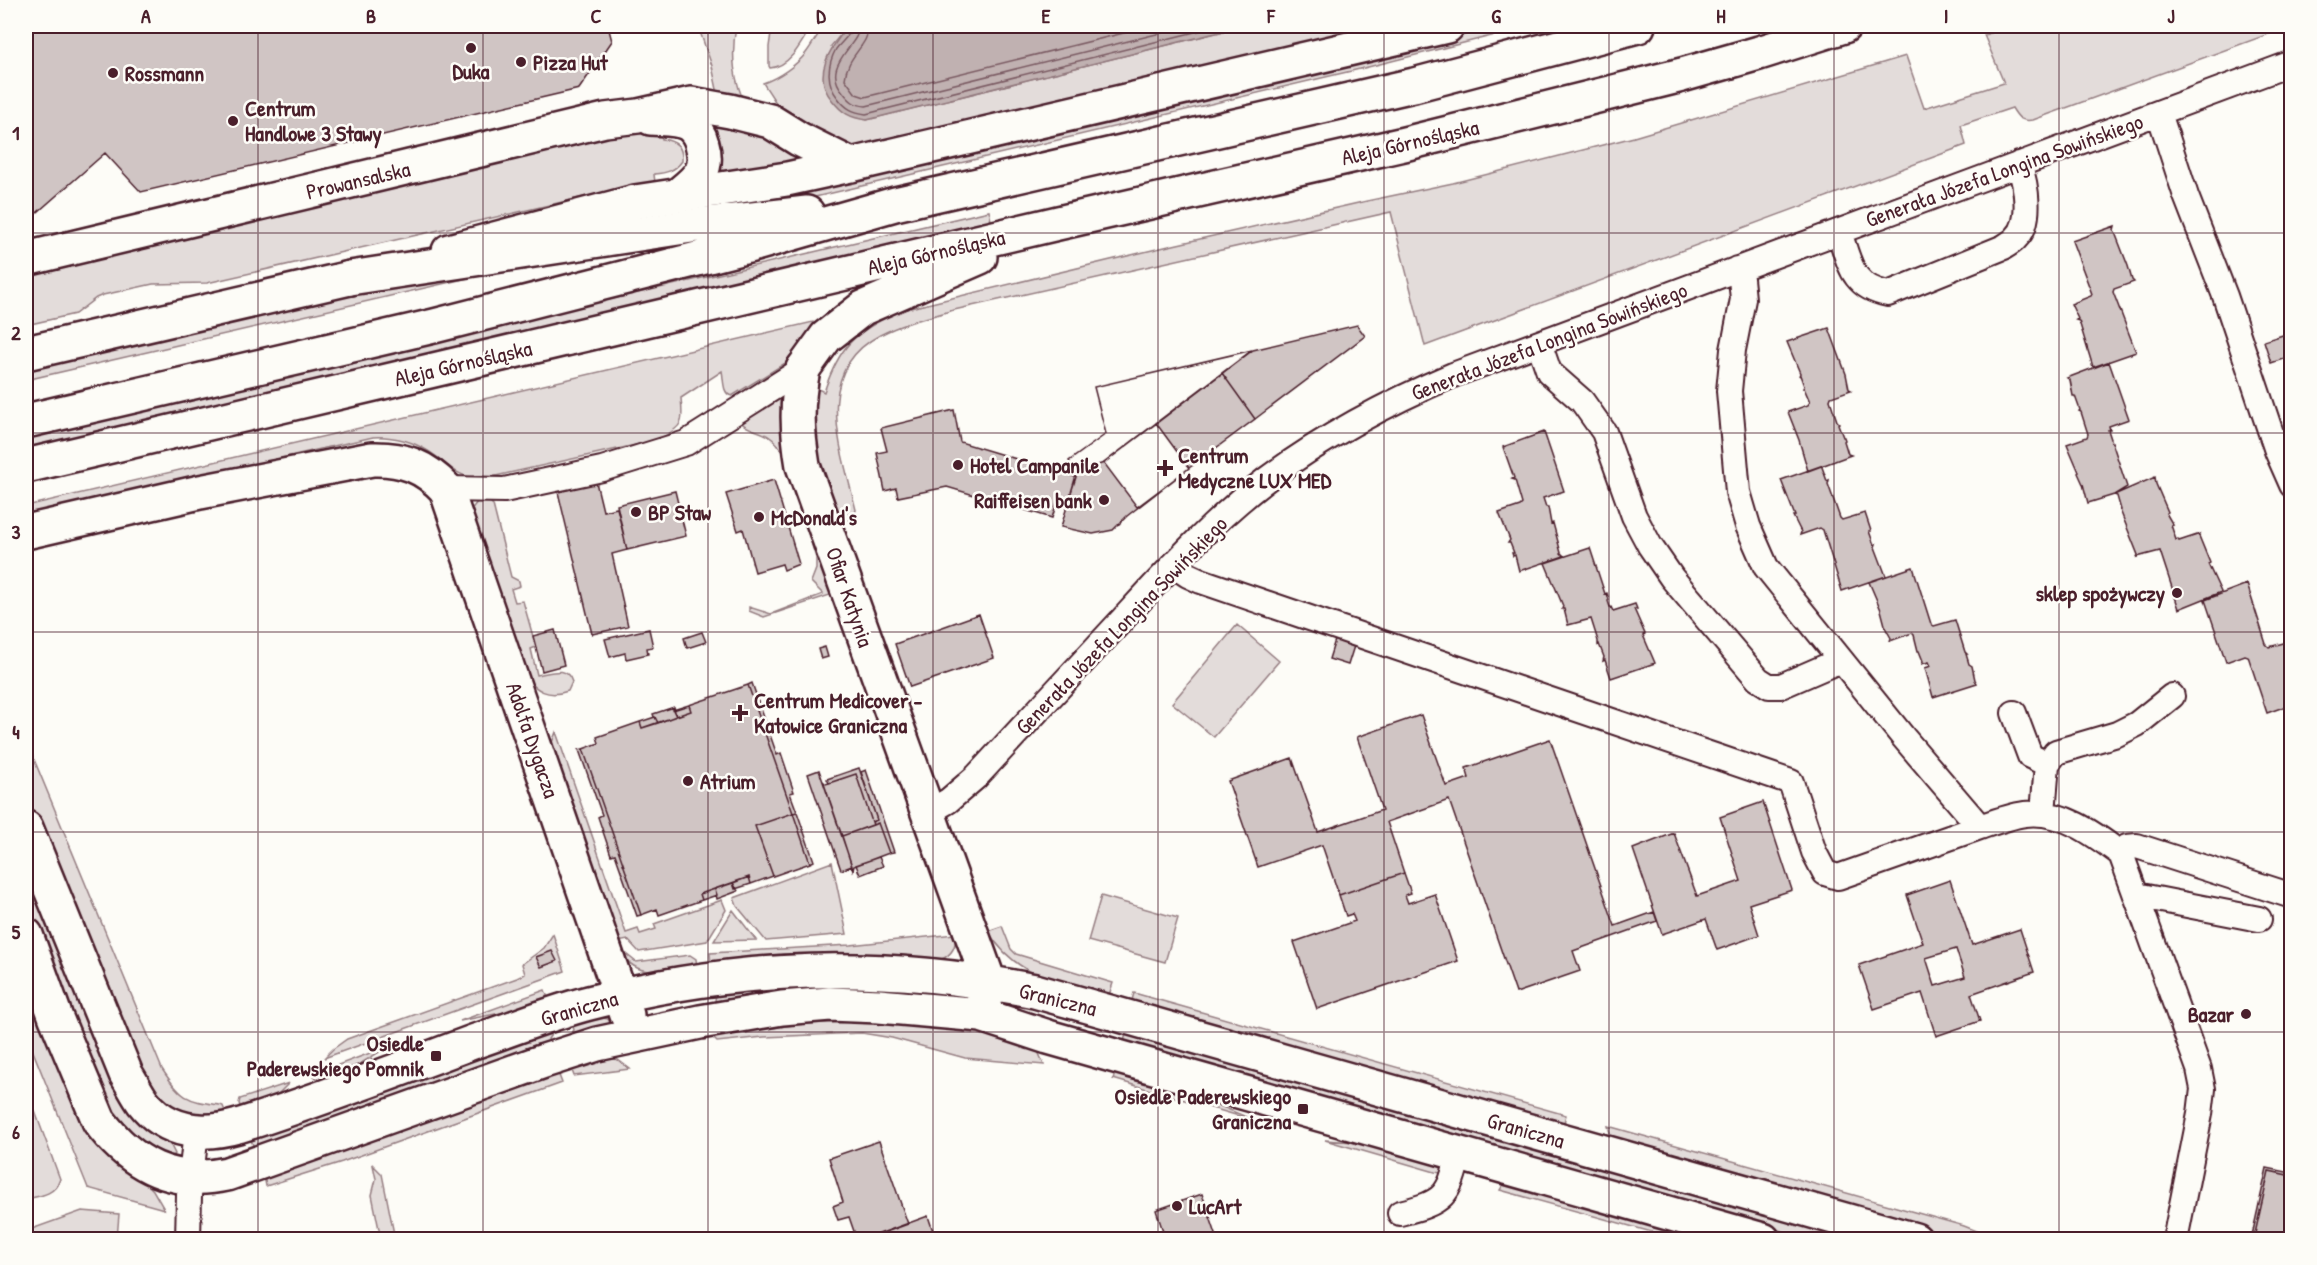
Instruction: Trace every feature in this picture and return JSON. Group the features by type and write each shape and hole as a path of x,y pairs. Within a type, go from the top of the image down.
{"main road":[{"path":"26,353 350,278 635,202 787,179 852,165 1447,26"},
{"name":"Aleja Górnośląska","path":"26,421 434,326 752,245 895,204 1414,85 1638,26"},
{"name":"Aleja Górnośląska","path":"26,466 1058,223 1404,144 1682,75 1844,26"},
{"name":"Prowansalska","path":"26,259 606,120 638,116 691,104 730,111 770,122 852,165"},
{"path":"638,116 676,120 689,124 698,132 705,154 704,166 698,178 678,195"},
{"path":"350,278 698,225 895,204"},
{"path":"803,369 826,338 863,308 1058,223"},
{"name":"Ofiar Katynia","path":"803,369 797,397 797,431 803,466 989,982"},
{"path":"26,532 200,492 372,459 390,458 409,464 431,473 446,489"},
{"name":"Adolfa Dygacza","path":"446,489 635,1035"},
{"path":"26,828 126,1074 144,1103 154,1113 178,1128 196,1132"},
{"name":"Graniczna","path":"26,935 56,1018 99,1121 121,1146 142,1162 167,1174 192,1178 227,1174 560,1055 635,1035 782,1008 830,1004 981,1015 1048,1038 1763,1239"},
{"name":"Graniczna","path":"196,1132 218,1132 238,1126 559,1011 620,995 705,980 805,970 891,972 989,982 1035,991 1915,1239"},
{"path":"981,1015 989,982"}],"street":[{"name":"Generała Józefa Longina Sowińskiego","path":"927,813 948,801 976,777 1173,565 1246,496 1328,438 1369,414 1434,383 1539,343 2292,63"},
{"path":"2159,113 2186,196 2284,442 2292,485"},
{"path":"1839,232 1855,277 1874,292 1888,294 2004,247 2016,239 2024,228 2027,195 2026,183 2019,164"},
{"path":"1737,269 1741,279 1743,299 1733,350 1729,391 1738,492 1748,526 1766,567 1980,827"},
{"path":"1539,343 1549,372 1582,401 1604,432 1634,516 1650,546 1672,578 1758,679 1769,686 1782,686 1841,660"},
{"path":"446,489 504,490 602,469 686,443 803,369"},
{"path":"1173,565 1201,581 1791,782 1814,852 1825,873 1838,877 2022,814 2043,813 2068,821 2094,834 2121,854 2199,1069 2203,1089 2200,1114 2175,1239"},
{"path":"2043,813 2047,764 2056,752 2118,734 2134,726 2172,696"},
{"path":"2014,713 2030,756 2047,764"},
{"path":"2121,854 2127,847 2137,846 2292,896"},
{"path":"2136,895 2259,919"},
{"path":"188,1239 187,1218 196,1132"},
{"name":"Graniczna","path":"1400,1213 1425,1206 1441,1197 1452,1184 1459,1153"}],"shaded area":[{"path":"698,26 736,26 734,68 747,108 719,99 712,66"},
{"path":"772,26 805,26 809,30 789,59 777,67 770,68 769,47"},
{"path":"825,26 848,26 831,46 867,120 1244,26 1389,26 857,147 845,146 780,109 763,83 798,62"},
{"path":"1499,26 1531,26 1364,68 781,205 567,230 1421,46"},
{"path":"2012,26 2282,26 2280,30 2033,120 2020,118 2012,108 1961,125 1966,145 1425,346 1391,212 954,310 907,324 880,335 858,351 845,370 838,391 836,414 844,463 856,510 854,516 847,521 836,515 816,442 813,414 816,388 824,392 836,362 850,342 859,334 898,311 1169,246 1453,183 1634,137 1906,56 1924,108 2004,83 1984,35"},
{"path":"709,120 762,132 810,159 716,173"},
{"path":"662,131 662,139 675,143 680,148 682,161 670,171 654,174 655,183 632,186 207,283 153,284 103,295 75,314 26,325 26,272 613,132"},
{"path":"989,211 992,225 26,450 26,436"},
{"path":"542,261 26,380 26,368 381,285"},
{"path":"813,322 815,326 799,352 732,396 726,393 722,371 681,398 680,424 658,440 482,479 458,473 428,451 408,441 373,437 26,516 26,506"},
{"path":"785,391 832,589 830,595 764,617 749,611 749,607 771,614 823,594 811,582 816,569 816,558 783,452 772,438 741,422"},
{"path":"488,500 493,505 511,577 519,581 520,586 511,589 515,602 523,601 536,647 531,649 537,675 558,671 566,673 572,682 568,691 554,694 543,692 524,675 469,512 478,501"},
{"path":"1237,625 1279,661 1214,737 1172,703"},
{"path":"556,732 626,933 638,929 640,934 656,929 654,924 722,900 726,910 707,941 639,952 628,940 618,942 551,745"},
{"path":"26,740 162,1069 174,1086 185,1096 199,1102 223,1106 226,1114 210,1116 188,1114 164,1100 147,1079 122,1031 26,794"},
{"path":"26,862 122,1100 132,1115 171,1146 175,1154 170,1160 140,1144 114,1120 59,988 26,895"},
{"path":"832,862 847,934 766,941 737,906 734,898"},
{"path":"1101,896 1178,918 1165,962 1088,941"},
{"path":"733,910 756,940 714,941"},
{"path":"1002,926 1011,949 1016,954 1113,983 1108,998 1056,983 1025,969 999,947 988,931"},
{"path":"553,934 565,971 324,1058 347,1039 525,974 522,964 544,948"},
{"path":"955,934 952,951 946,957 936,961 711,966 710,953 850,945"},
{"path":"626,954 636,962 690,955 696,959 697,968 667,972 647,971 630,963 623,955"},
{"path":"874,984 944,994 838,986"},
{"path":"838,986 772,990 775,989"},
{"path":"545,990 549,1001 531,1007 460,1021"},
{"path":"772,990 711,1006 715,1001 716,993"},
{"path":"1134,993 1566,1115 1563,1126 1131,1004"},
{"path":"26,996 138,1175 153,1190 164,1209 88,1188 26,1034"},
{"path":"598,1017 608,1019 611,1025 567,1038 574,1030 572,1022"},
{"path":"856,1022 983,1033 1036,1047 1044,1065 965,1058 892,1038 862,1033 764,1037 717,1042 711,1036 801,1024"},
{"path":"552,1029 553,1032 548,1039 550,1045 255,1151 250,1137"},
{"path":"1127,1030 1866,1239 1811,1239 1123,1045"},
{"path":"389,1046 342,1075 322,1083 314,1076 314,1074"},
{"path":"604,1056 618,1060 630,1069 574,1076 570,1065"},
{"path":"557,1070 562,1083 342,1162 266,1186 264,1176"},
{"path":"1116,1071 1172,1086 1256,1121 1113,1079"},
{"path":"289,1083 271,1101 241,1111 240,1099"},
{"path":"26,1087 60,1179 51,1192 26,1199"},
{"path":"1608,1126 1964,1226 1987,1235 1941,1233 1612,1140"},
{"path":"1325,1140 1371,1143 1440,1163 1442,1169 1440,1173 1435,1172"},
{"path":"373,1165 382,1174 395,1239 381,1239 372,1195 376,1179"},
{"path":"1504,1183 1712,1239 1677,1239 1500,1190"},
{"path":"82,1211 119,1214 117,1239 26,1239 26,1231"}],"water":[{"path":"848,26 1244,26 867,120 851,116 839,108 826,91 823,81 823,71 830,52"}],"building":[{"name":"Centrum Handlowe 3 Stawy","path":"26,26 608,26 612,41 579,89 141,192 105,153 31,218 26,219"},
{"path":"2115,226 2114,230 2134,282 2114,289 2113,292 2136,352 2093,367 2079,321 2076,320 2078,319 2071,304 2092,294 2072,241"},
{"path":"1357,325 1365,336 1255,419 1222,373 1253,350"},
{"path":"1829,328 1851,390 1831,397 1830,400 1848,454 1851,455 1808,471 1788,412 1808,405 1810,402 1787,342"},
{"path":"2292,332 2292,356 2271,363 2264,341"},
{"path":"1252,350 1156,423 1189,468 1127,516 1113,530 1093,534 1061,527 1077,472 1069,461 1106,434 1094,387"},
{"path":"1253,350 1104,463 1077,472 1069,461 1106,434 1094,387"},
{"path":"2109,362 2129,419 2109,426 2110,430 2108,430 2127,487 2114,495 2088,503 2079,472 2067,444 2087,437 2088,434 2075,396 2073,396 2070,380 2067,378"},
{"path":"1222,373 1255,419 1189,468 1156,423"},
{"name":"Hotel Campanile","path":"954,410 960,442 1076,477 1068,502 1058,499 1052,518 947,487 898,497 896,488 885,491 877,453 887,451 881,428"},
{"path":"1156,423 1189,468 1137,507 1104,463"},
{"path":"1544,432 1564,491 1543,498 1564,556 1519,571 1499,513 1522,504 1503,447"},
{"path":"1823,465 1840,518 1842,520 1865,513 1871,531 1869,531 1874,545 1876,544 1875,547 1886,576 1842,591 1823,530 1820,528 1800,535 1801,532 1781,480"},
{"path":"2155,477 2168,512 2166,513 2173,525 2171,525 2176,540 2200,534 2210,563 2208,564 2221,592 2179,609 2160,551 2137,557 2117,496 2114,495"},
{"name":"McDonald's","path":"774,480 799,564 784,570 782,564 755,572 743,529 738,531 726,494"},
{"path":"596,482 603,511 617,508 627,550 612,554 628,626 592,634 558,492"},
{"path":"675,491 686,536 627,550 617,505"},
{"path":"1590,548 1613,611 1635,604 1637,609 1634,609 1655,663 1611,678 1605,660 1603,661 1604,657 1591,619 1568,625 1563,606 1545,563"},
{"path":"1913,567 1931,624 1934,626 1955,620 1977,683 1933,697 1925,668 1931,666 1929,662 1922,664 1914,635 1912,633 1890,641 1891,638 1869,582"},
{"path":"2247,584 2266,644 2269,647 2291,641 2289,642 2292,648 2292,704 2267,713 2248,656 2226,662 2205,600"},
{"path":"979,614 994,658 910,687 895,644"},
{"path":"649,629 653,647 647,648 648,654 626,659 625,653 610,657 605,639"},
{"path":"555,630 564,665 542,671 533,636"},
{"path":"702,632 706,642 687,648 684,638"},
{"path":"1335,640 1354,646 1348,665 1329,659"},
{"path":"825,647 828,657 821,659 818,649"},
{"path":"752,683 777,755 781,753 794,792 790,793 797,812 793,813 748,685"},
{"name":"Atrium","path":"748,685 793,813 755,826 773,876 751,884 749,877 700,894 702,900 659,915 657,909 641,915 583,749 599,743 597,737 640,722 642,728 691,711 689,705"},
{"path":"689,705 691,711 676,716 673,710"},
{"path":"674,707 676,716 658,723 653,714"},
{"path":"1421,715 1446,786 1469,778 1466,768 1550,739 1615,926 1654,912 1657,921 1573,951 1580,971 1516,993 1449,800 1387,822 1404,873 1339,895 1322,845 1258,867 1228,781 1292,758 1318,832 1382,810 1357,737"},
{"path":"655,717 658,723 642,728 640,722"},
{"path":"583,749 641,915 637,916 615,854 611,855 598,817 602,815 579,750"},
{"path":"859,768 877,820 872,822 856,774 829,783 827,779"},
{"path":"819,770 852,866 841,870 808,774"},
{"path":"866,770 894,852 889,853 878,823 873,825 872,822 877,820 861,772"},
{"path":"856,774 873,825 842,836 823,781 826,784"},
{"path":"1763,802 1792,890 1749,904 1759,935 1717,950 1706,919 1662,934 1633,849 1674,833 1697,896 1741,881 1720,817"},
{"path":"797,812 814,861 810,863 793,813"},
{"path":"793,813 810,863 773,876 755,826"},
{"path":"878,823 889,853 854,866 853,870 842,836"},
{"path":"879,857 883,866 860,875 856,865"},
{"path":"1404,873 1411,893 1405,895 1408,903 1435,894 1458,961 1317,1009 1294,942 1355,921 1352,914 1346,916 1339,895"},
{"path":"749,877 751,884 735,889 733,883"},
{"path":"1950,880 1972,945 2020,929 2034,972 1971,994 1980,1021 1936,1036 1922,993 1874,1009 1859,965 1923,943 1907,895","holes":["1956,949 1965,977 1935,986 1926,958"]},
{"path":"733,883 738,891 717,899 715,889"},
{"path":"715,889 717,895 702,900 700,894"},
{"path":"552,951 557,961 541,967 536,957"},
{"path":"879,1141 908,1224 864,1240 857,1240 849,1217 838,1220 833,1206 843,1202 829,1158"},
{"path":"2267,1168 2292,1173 2292,1176 2269,1171 2254,1238 2258,1240 2251,1240"},
{"path":"2269,1171 2292,1176 2292,1240 2254,1238"},
{"path":"1202,1194 1218,1240 1166,1240 1156,1210"},
{"path":"928,1216 936,1240 878,1240 876,1235"}],"place":[{"name":"Duka","path":"471,48"},
{"name":"Pizza Hut","path":"521,62"},
{"name":"Rossmann","path":"113,73"},
{"name":"Centrum Handlowe 3 Stawy","path":"233,121"},
{"name":"Hotel Campanile","path":"958,465"},
{"name":"Centrum Medyczne LUX MED","path":"1165,468"},
{"name":"Raiffeisen bank","path":"1104,500"},
{"name":"BP Staw","path":"636,512"},
{"name":"McDonald's","path":"759,517"},
{"name":"sklep spożywczy","path":"2177,593"},
{"name":"Centrum Medicover - Katowice Graniczna","path":"740,713"},
{"name":"Atrium","path":"688,781"},
{"name":"Bazar","path":"2246,1014"},
{"name":"Osiedle Paderewskiego Pomnik","path":"436,1056"},
{"name":"Osiedle Paderewskiego Graniczna","path":"1303,1109"},
{"name":"LucArt","path":"1177,1206"}]}
